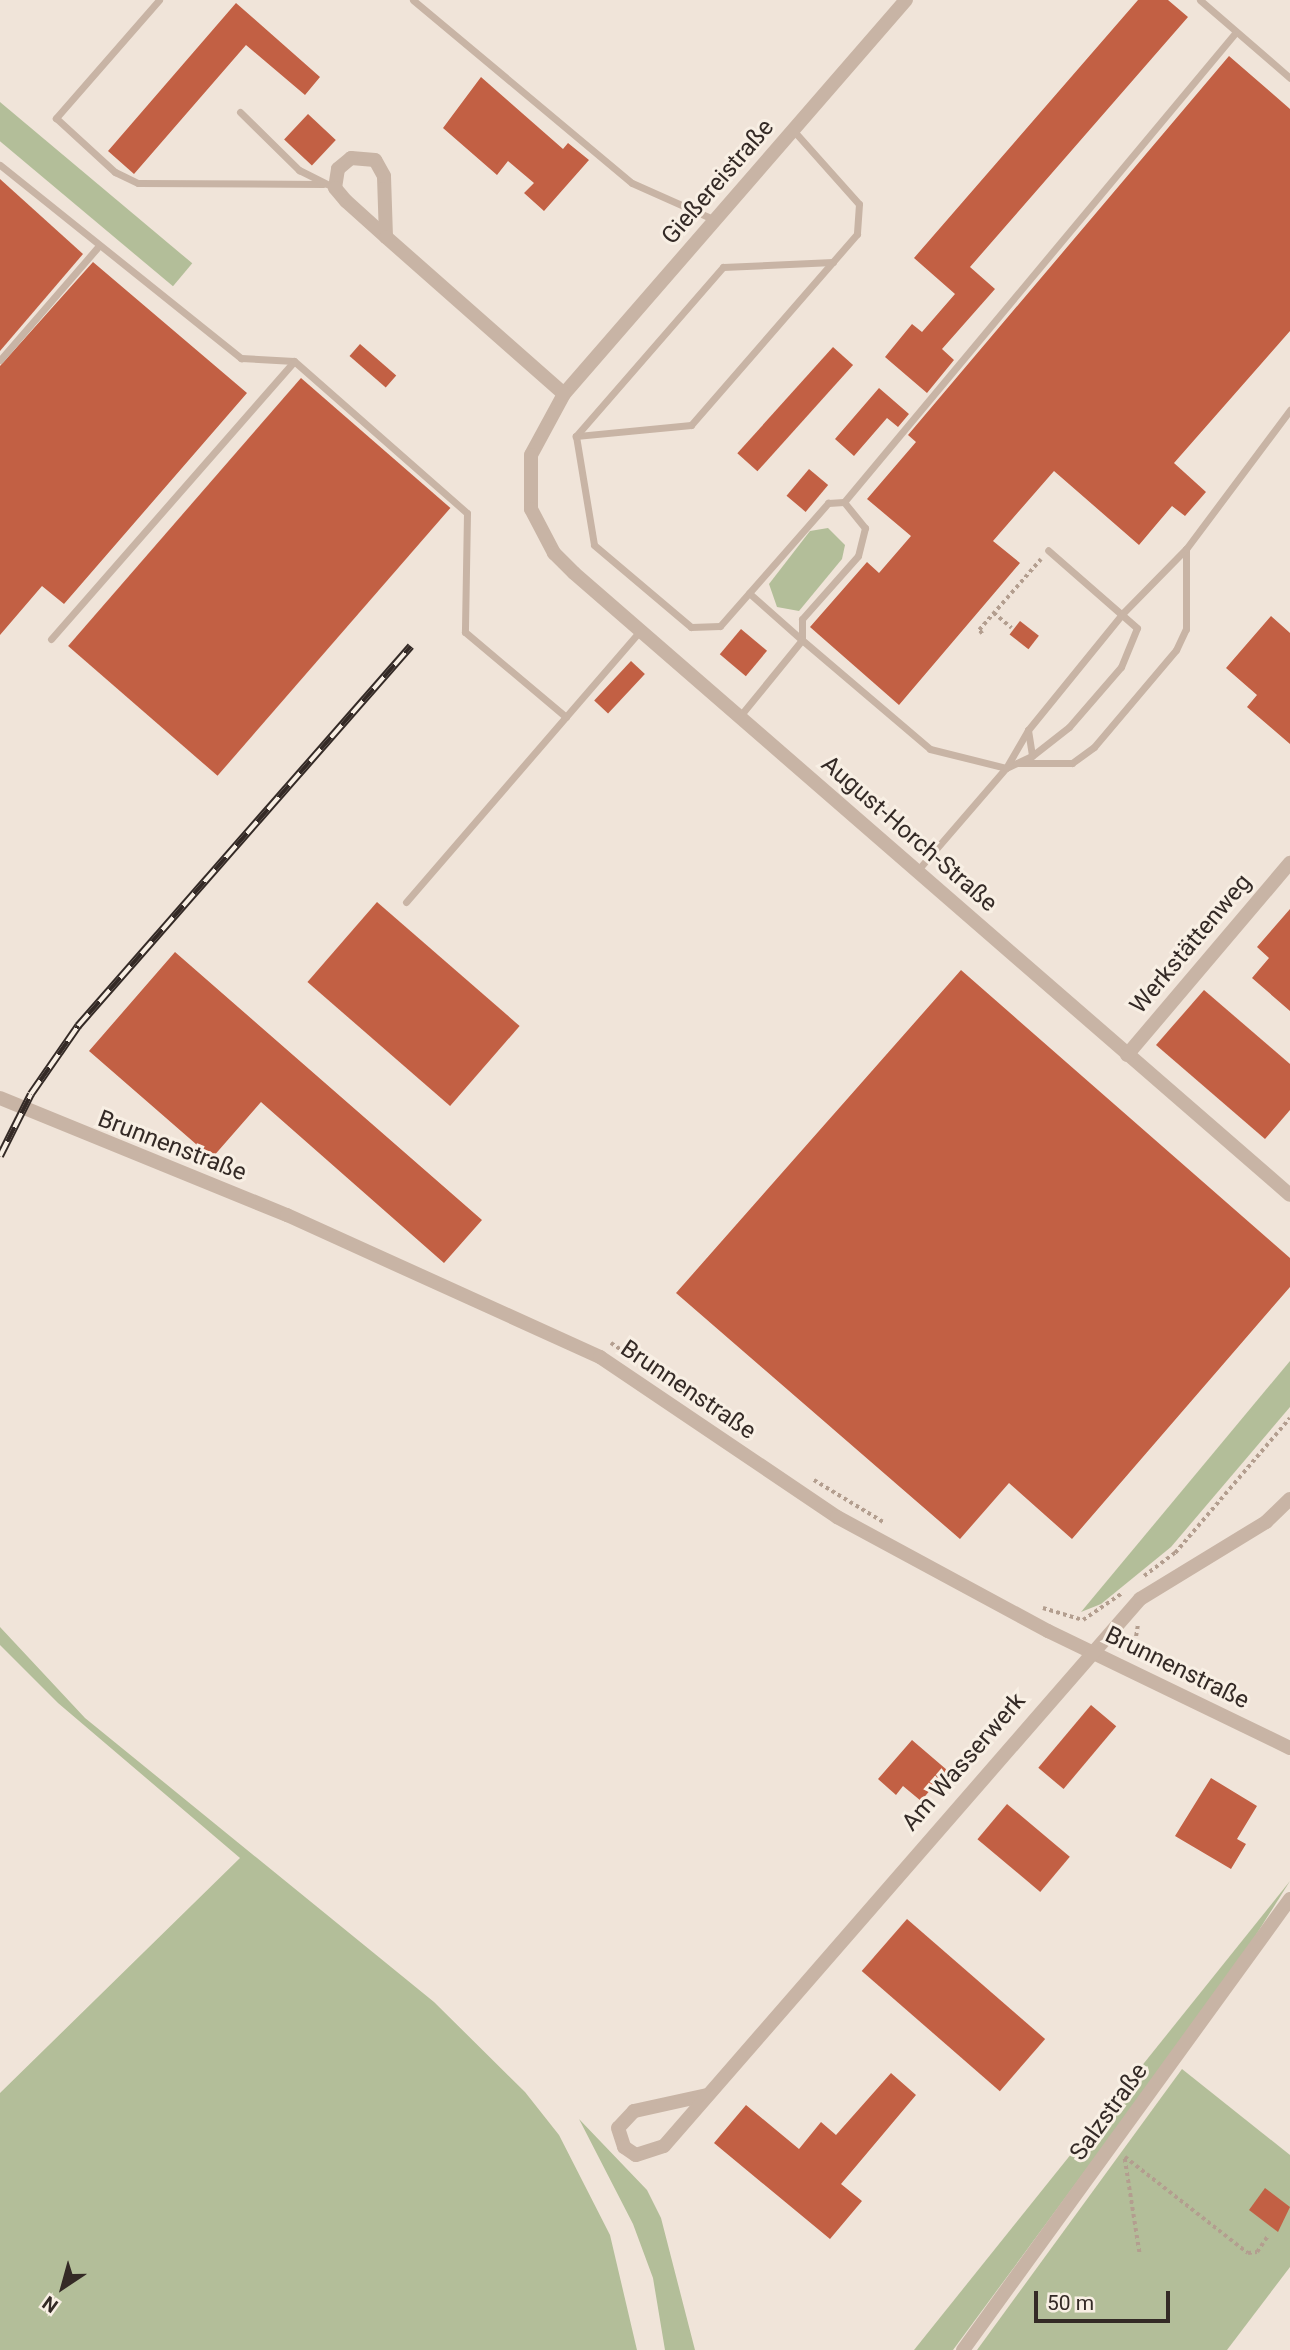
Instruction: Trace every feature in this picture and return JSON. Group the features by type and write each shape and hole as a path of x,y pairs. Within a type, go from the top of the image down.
{"street":[{"name":"Gießereistraße","path":"528,486 541,426 564,394 906,0"},
{"path":"386,237 384,176 375,160 351,158 338,169 329,186 386,237 564,394"},
{"name":"August-Horch-Straße","path":"528,486 531,509 554,553 1290,1195"},
{"name":"Werkstättenweg","path":"1127,1055 1290,863"},
{"name":"Brunnenstraße","path":"0,1098 287,1215 600,1357 837,1517 1090,1651 1290,1748"},
{"name":"Am Wasserwerk","path":"707,2095 634,2111 618,2128 624,2147 636,2155 664,2146 1090,1651 1161,1582 1237,1541 1290,1499"},
{"name":"Salzstraße","path":"963,2350 1290,1899"}],"lane":[{"path":"159,0 56,118 116,172 138,183 329,186"},
{"path":"413,0 632,183 715,220"},
{"path":"1200,0 1290,78"},
{"path":"576,436 594,545 691,627 720,626 828,503 844,502 1236,32"},
{"path":"240,112 329,186"},
{"path":"576,436 691,425 858,234 859,204 793,130"},
{"path":"0,165 97,248 241,358 293,361 467,513 465,632 566,717"},
{"path":"0,360 97,248"},
{"path":"576,436 723,267 833,262"},
{"path":"51,639 293,361"},
{"path":"917,872 1006,768 1028,730 1123,613 1186,550 1290,410"},
{"path":"740,716 802,640 802,619 858,555 865,528 844,502"},
{"path":"749,593 930,749 1006,768 1032,756 1069,727 1135,647 1137,628 1048,550"},
{"path":"1018,762 1072,763 1094,747 1176,650 1186,629 1186,550"},
{"path":"406,902 641,631"},
{"path":"1028,730 1032,756"}],"path":[{"path":"982,634 994,613 1048,550"},
{"path":"994,613 1012,628"},
{"path":"605,1340 757,1441"},
{"path":"1138,1580 1175,1553 1290,1418"},
{"path":"801,1471 891,1526"},
{"path":"1038,1605 1089,1619 1129,1587"},
{"path":"1144,1617 1135,1646 1153,1668"},
{"path":"1140,2255 1125,2157 1248,2253 1257,2252 1267,2238"}],"green space":[{"path":"0,102 192,263 173,286 0,141"},
{"path":"828,528 845,545 842,559 799,611 777,607 769,584 810,531"},
{"path":"1290,1361 1290,1407 1171,1547 1101,1604 1081,1612"},
{"path":"0,1627 85,1718 434,2002 525,2092 559,2135 610,2235 637,2350 0,2350 0,2093 240,1858 58,1703 0,1645"},
{"path":"1290,1881 1237,1965 953,2350 914,2350"},
{"path":"1182,2069 1290,2155 1290,2267 1227,2350 977,2350"},
{"path":"579,2119 647,2190 661,2218 695,2350 665,2350 653,2278 633,2224"}],"building":[{"path":"1138,0 1168,0 1188,17 970,267 995,289 942,349 954,360 927,393 885,357 912,324 922,332 955,294 914,258"},
{"path":"236,3 320,77 305,95 246,45 134,174 108,151"},
{"path":"1229,56 1290,109 1290,331 1174,463 1206,492 1185,516 1172,506 1139,545 1054,471 993,541 1020,563 899,705 810,627 867,562 879,573 911,536 867,499 916,442 908,435"},
{"path":"481,77 563,149 568,143 589,160 544,211 524,193 534,183 508,161 497,175 443,128"},
{"path":"308,114 336,140 312,166 284,140"},
{"path":"0,179 83,254 0,351"},
{"path":"93,262 247,393 64,604 42,586 0,635 0,366"},
{"path":"360,344 396,375 386,388 350,356"},
{"path":"833,347 853,365 757,471 737,453"},
{"path":"301,378 450,508 218,776 68,646"},
{"path":"879,388 909,414 898,427 887,418 854,456 835,439"},
{"path":"809,469 828,485 806,512 787,496"},
{"path":"1271,616 1290,633 1290,744 1247,707 1257,695 1226,668"},
{"path":"1020,621 1039,636 1028,649 1010,634"},
{"path":"741,629 767,651 746,676 720,654"},
{"path":"631,661 645,674 608,713 594,700"},
{"path":"377,902 520,1026 450,1106 307,982"},
{"path":"1290,909 1290,1011 1252,978 1269,958 1257,947"},
{"path":"175,952 482,1220 444,1263 261,1102 212,1158 89,1051"},
{"path":"961,970 1290,1258 1290,1287 1072,1539 1009,1483 960,1539 676,1293"},
{"path":"1204,990 1290,1064 1290,1110 1265,1139 1156,1045"},
{"path":"1091,1705 1116,1726 1064,1789 1038,1768"},
{"path":"912,1740 947,1770 921,1801 903,1786 896,1795 878,1779"},
{"path":"1211,1778 1257,1806 1237,1839 1246,1844 1231,1869 1175,1836"},
{"path":"1007,1804 1070,1857 1040,1892 977,1839"},
{"path":"907,1919 1045,2039 1000,2091 862,1971"},
{"path":"891,2073 916,2095 841,2184 862,2201 830,2239 714,2143 746,2105 799,2149 821,2122 836,2135"},
{"path":"1265,2188 1290,2207 1278,2232 1249,2210"}],"railway":[{"path":"0,1156 31,1094 78,1026 411,646"}]}
